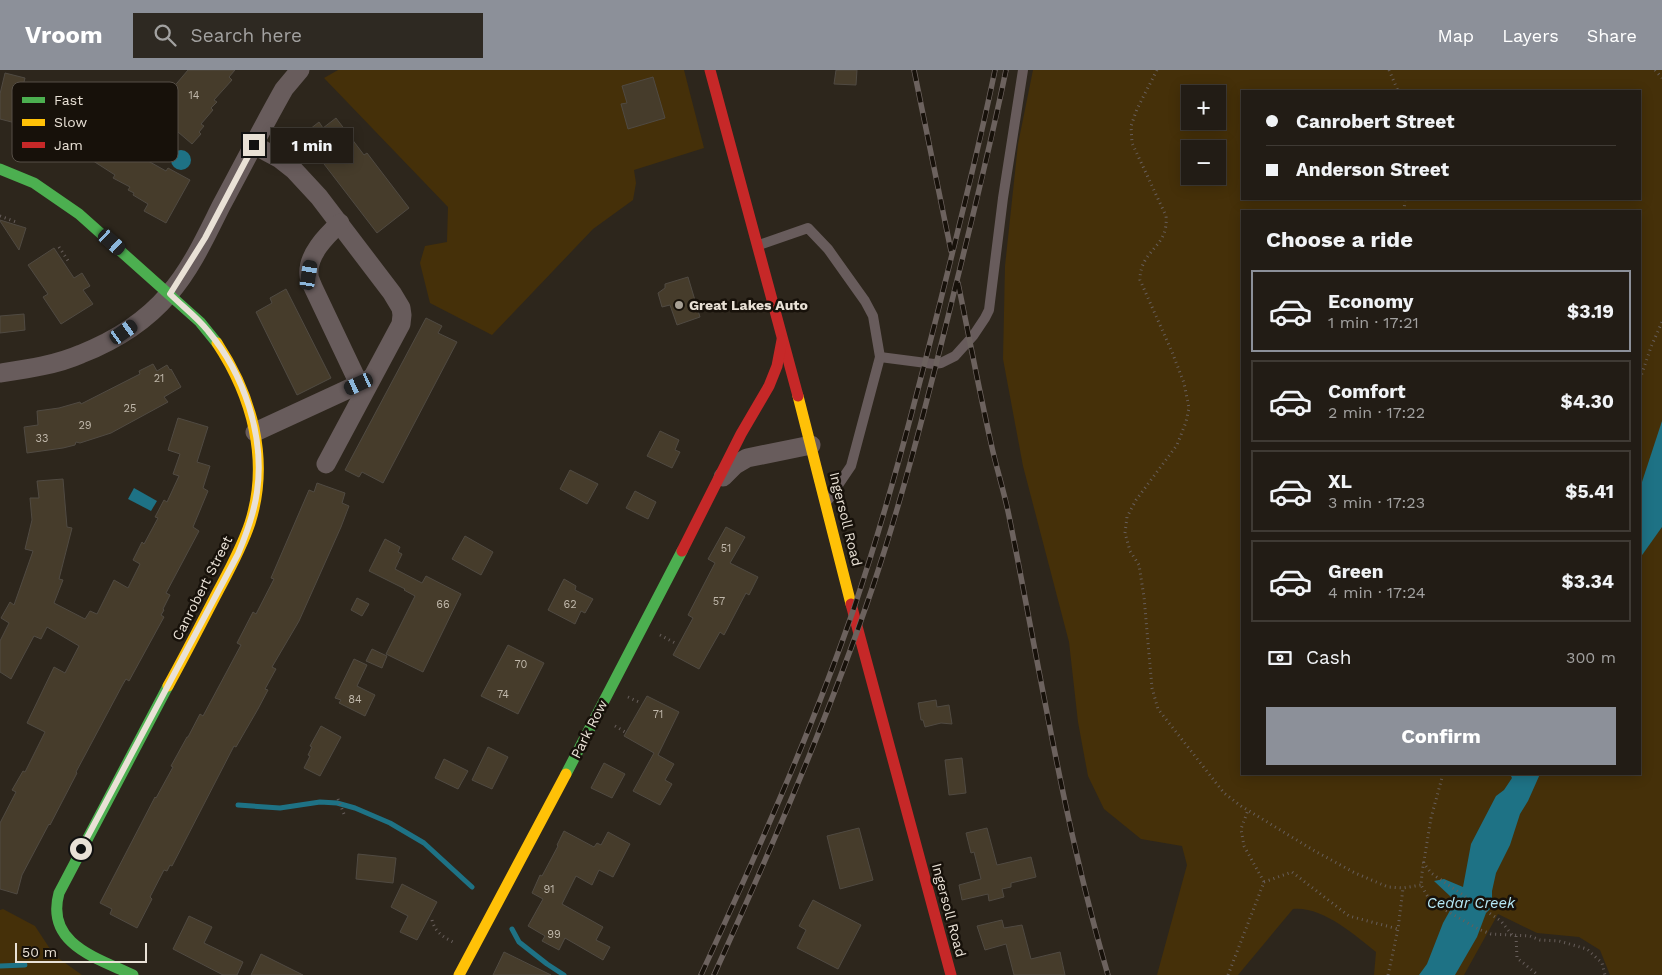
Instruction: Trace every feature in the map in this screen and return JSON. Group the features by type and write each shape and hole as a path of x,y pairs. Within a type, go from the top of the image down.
{"street":[{"path":"0,373 33,368 64,360 98,347 143,318 170,294 205,238 284,89 300,70"},
{"name":"Ingersoll Road","path":"710,70 783,337 950,975"},
{"path":"254,145 280,159 294,170 319,196 392,293 401,308 401,324 365,381 326,464"},
{"name":"Canrobert Street","path":"0,170 25,179 63,201 93,225 170,294 208,332 227,358 241,384 255,432 258,460 258,489 245,537 238,554 71,867 59,893 56,915 66,938 76,947 133,975"},
{"path":"340,223 329,233 317,249 311,263 309,275 313,287 365,381"},
{"name":"Park Row","path":"459,975 507,887 741,434 769,386 777,366 783,337"},
{"path":"255,432 365,381"},
{"name":"Park Row","path":"718,481 747,458 811,444"}],"lane":[{"path":"880,358 934,364 941,363 956,356 985,318 991,300 1003,198 1023,70"},
{"path":"757,245 808,228 828,249 865,300 873,316 880,358 851,466 826,503"}],"path":[{"path":"1157,70 1134,118 1132,143 1166,216 1167,225 1163,238 1144,260 1140,270 1140,280 1172,352 1184,384 1189,408 1186,422 1177,444 1136,500 1127,517 1125,533 1130,550 1138,565 1144,597 1152,688 1158,709 1224,792 1248,810 1355,873 1388,887 1402,888 1421,885"},
{"path":"1389,70 1398,90"},
{"path":"1655,70 1662,78"},
{"path":"0,216 16,222"},
{"path":"59,247 69,262"},
{"path":"1641,377 1662,322"},
{"path":"658,634 675,643"},
{"path":"625,695 641,703"},
{"path":"610,724 625,732"},
{"path":"1443,775 1431,818 1421,885 1428,897 1435,904 1478,929 1491,934 1530,936 1540,940 1559,941 1587,949 1602,963 1605,975"},
{"path":"338,799 344,814"},
{"path":"1248,810 1241,829 1244,846 1264,882"},
{"path":"1424,862 1431,872 1501,921 1514,936 1517,958 1538,975"},
{"path":"1228,975 1264,882 1292,872 1349,916 1398,929"},
{"path":"1388,975 1398,929 1402,888"},
{"path":"432,920 434,927 440,934 458,945"}],"shaded area":[{"path":"338,70 684,70 704,148 634,170 636,183 633,200 593,229 492,335 430,303 420,263 425,246 447,242 448,207 324,78"},
{"path":"1033,70 1662,70 1662,975 1610,975 1600,950 1579,937 1537,933 1498,914 1464,975 1374,975 1376,952 1368,945 1338,923 1326,917 1304,909 1293,909 1238,975 1157,975 1187,865 1182,846 1141,839 1104,809 1088,776 1078,722 1069,642 1023,466 1003,359 1005,266 1018,144"},
{"path":"3,909 35,926 54,955 82,975 0,975 0,910"}],"water":[{"path":"178,151 185,151 190,156 190,164 185,169 177,169 172,164 172,162 178,162"},
{"path":"1662,421 1662,527 1641,557 1641,485"},
{"path":"134,488 157,501 151,511 128,499"},
{"name":"Cedar Creek","path":"1510,775 1540,775 1520,814 1510,845 1496,873 1492,891 1492,907 1486,913 1477,937 1455,975 1419,975 1427,964 1443,923 1452,907 1451,897 1434,881 1444,879 1463,887 1471,844 1496,796 1504,790 1512,778"}],"building":[{"path":"188,70 235,70 229,77 232,80 214,100 217,102 211,108 213,110 201,124 204,126 199,132 201,134 192,144 178,132 178,82"},
{"path":"836,70 857,70 856,85 834,84"},
{"path":"5,73 25,78 24,82 12,82 12,122 0,119 0,94"},
{"path":"653,77 665,118 628,129 621,104 627,103 622,86"},
{"path":"336,118 364,155 367,153 409,208 377,233 311,147 314,145 305,133 319,122 323,128"},
{"path":"95,162 150,162 166,171 168,168 190,180 166,223 144,211 148,204 133,195 134,193 128,190 130,187 113,178 115,175"},
{"path":"0,221 26,228 19,250"},
{"path":"54,248 74,278 82,273 90,286 83,290 93,304 61,324 43,297 48,294 28,265"},
{"path":"688,277 700,317 677,325 670,305 662,307 658,293 665,288 665,284"},
{"path":"286,289 331,378 297,395 256,312 272,303 270,298"},
{"path":"24,314 25,330 0,333 0,316"},
{"path":"426,318 442,326 438,333 457,342 383,483 362,472 359,477 345,470"},
{"path":"153,364 157,371 167,365 181,387 164,397 168,402 111,433 80,443 76,442 75,445 63,448 27,453 24,427 38,425 37,411 59,408 80,402 81,404 140,374 139,371"},
{"path":"178,418 208,427 197,462 210,466 203,488 208,491 193,527 199,531 166,593 170,595 161,615 164,617 129,681 126,679 123,684 76,772 50,825 22,875 17,894 0,889 0,823 16,792 12,790 23,771 25,772 45,732 27,723 54,667 65,673 79,646 47,627 41,639 34,636 11,679 0,672 0,641 9,623 1,618 10,602 14,605 33,551 25,549 32,520 30,498 39,498 37,481 63,479 67,527 72,528 59,579 63,580 54,603 85,619 90,611 97,614 114,580 128,588 140,564 133,560 158,518 155,517 164,500 167,502 179,476 173,474 180,454 168,450"},
{"path":"660,431 679,440 675,450 680,452 672,468 647,456"},
{"path":"570,470 598,484 587,504 560,489"},
{"path":"317,483 345,493 342,503 349,506 341,527 299,621 272,667 276,669 265,689 268,690 236,747 234,746 172,866 170,865 167,871 164,870 137,928 110,914 112,909 100,903 155,797 173,767 171,766 200,714 203,716 241,645 237,643 253,612 256,614 274,579 271,578 309,490 314,492"},
{"path":"635,491 656,502 648,519 626,508"},
{"path":"726,527 745,537 730,563 758,577 749,595 746,593 724,635 720,632 699,669 673,655 693,618 688,615 715,563 708,559"},
{"path":"465,536 493,552 481,575 452,559"},
{"path":"385,539 400,547 398,552 402,554 395,569 422,583 426,576 461,594 423,672 386,654 415,596 369,571"},
{"path":"564,579 576,586 575,590 593,599 585,613 581,611 575,624 548,610"},
{"path":"357,598 369,604 362,616 351,610"},
{"path":"508,645 544,663 518,714 481,696"},
{"path":"372,649 387,656 382,668 366,661"},
{"path":"354,659 367,665 357,686 375,695 365,716 339,703 341,700 335,698"},
{"path":"647,696 679,712 658,755 674,764 665,780 672,784 660,805 633,791 654,753 624,736"},
{"path":"936,700 937,707 949,705 952,724 941,723 925,727 923,720 921,720 918,703"},
{"path":"321,726 341,737 320,776 304,768 310,756 308,755 312,747 310,746"},
{"path":"488,747 508,757 492,789 472,780"},
{"path":"962,758 966,793 949,795 945,760"},
{"path":"444,759 468,771 458,789 435,778"},
{"path":"604,763 625,774 612,798 591,788"},
{"path":"859,828 873,880 840,889 827,836"},
{"path":"987,828 997,865 1031,857 1036,877 1011,883 1011,887 1002,889 1004,897 989,901 988,894 962,900 959,885 981,879 974,852 971,853 966,833"},
{"path":"564,831 594,847 597,843 601,845 608,832 630,844 613,877 599,870 592,885 576,876 562,904 603,927 596,940 610,947 603,960 565,938 559,950 542,941 545,936 528,926 543,899 532,893 540,875 542,876 558,846"},
{"path":"358,854 396,858 393,883 356,879"},
{"path":"402,884 437,902 417,940 400,932 408,916 391,907"},
{"path":"813,900 861,925 838,969 797,948 806,930 799,926"},
{"path":"189,916 212,927 204,943 243,962 237,975 223,975 173,949"},
{"path":"1002,920 1004,928 1022,925 1031,959 1060,952 1065,975 1014,975 1006,944 985,950 977,926"},
{"path":"504,952 551,975 493,975"},
{"path":"261,954 303,975 251,975"}],"waterway":[{"path":"238,805 280,808 320,802 337,803 355,808 390,823 424,843 472,887"},
{"path":"512,929 519,942 564,975"},
{"path":"0,966 25,965"}],"railway":[{"path":"914,70 951,251"},
{"path":"701,975 801,747 854,608 889,494 920,380 969,187 995,70"},
{"path":"714,975 817,736 855,638 883,556 913,454 1006,70"},
{"path":"958,283 993,452 1009,516 1078,862 1108,975"}],"traffic: fast":[{"path":"0,169 34,183 79,214 200,322 217,343"},
{"path":"566,774 682,551"},
{"path":"133,975 90,955 77,947 67,937 60,925 57,910 59,893 168,686"}],"traffic: slow":[{"path":"168,686 238,552 250,523 256,499 258,452 254,429 240,385 217,343"},
{"path":"798,396 851,604"},
{"path":"459,975 566,774"}],"traffic: jam":[{"path":"710,70 798,396"},
{"path":"682,551 741,434 769,386 777,366 782,340"},
{"path":"851,604 951,975"}],"place":[{"name":"Great Lakes Auto","path":"679,305"}],"route":[{"path":"81,849 238,554 251,520 257,494 258,460 255,428 247,400 227,358 200,322 170,294 205,238 254,145"}]}
